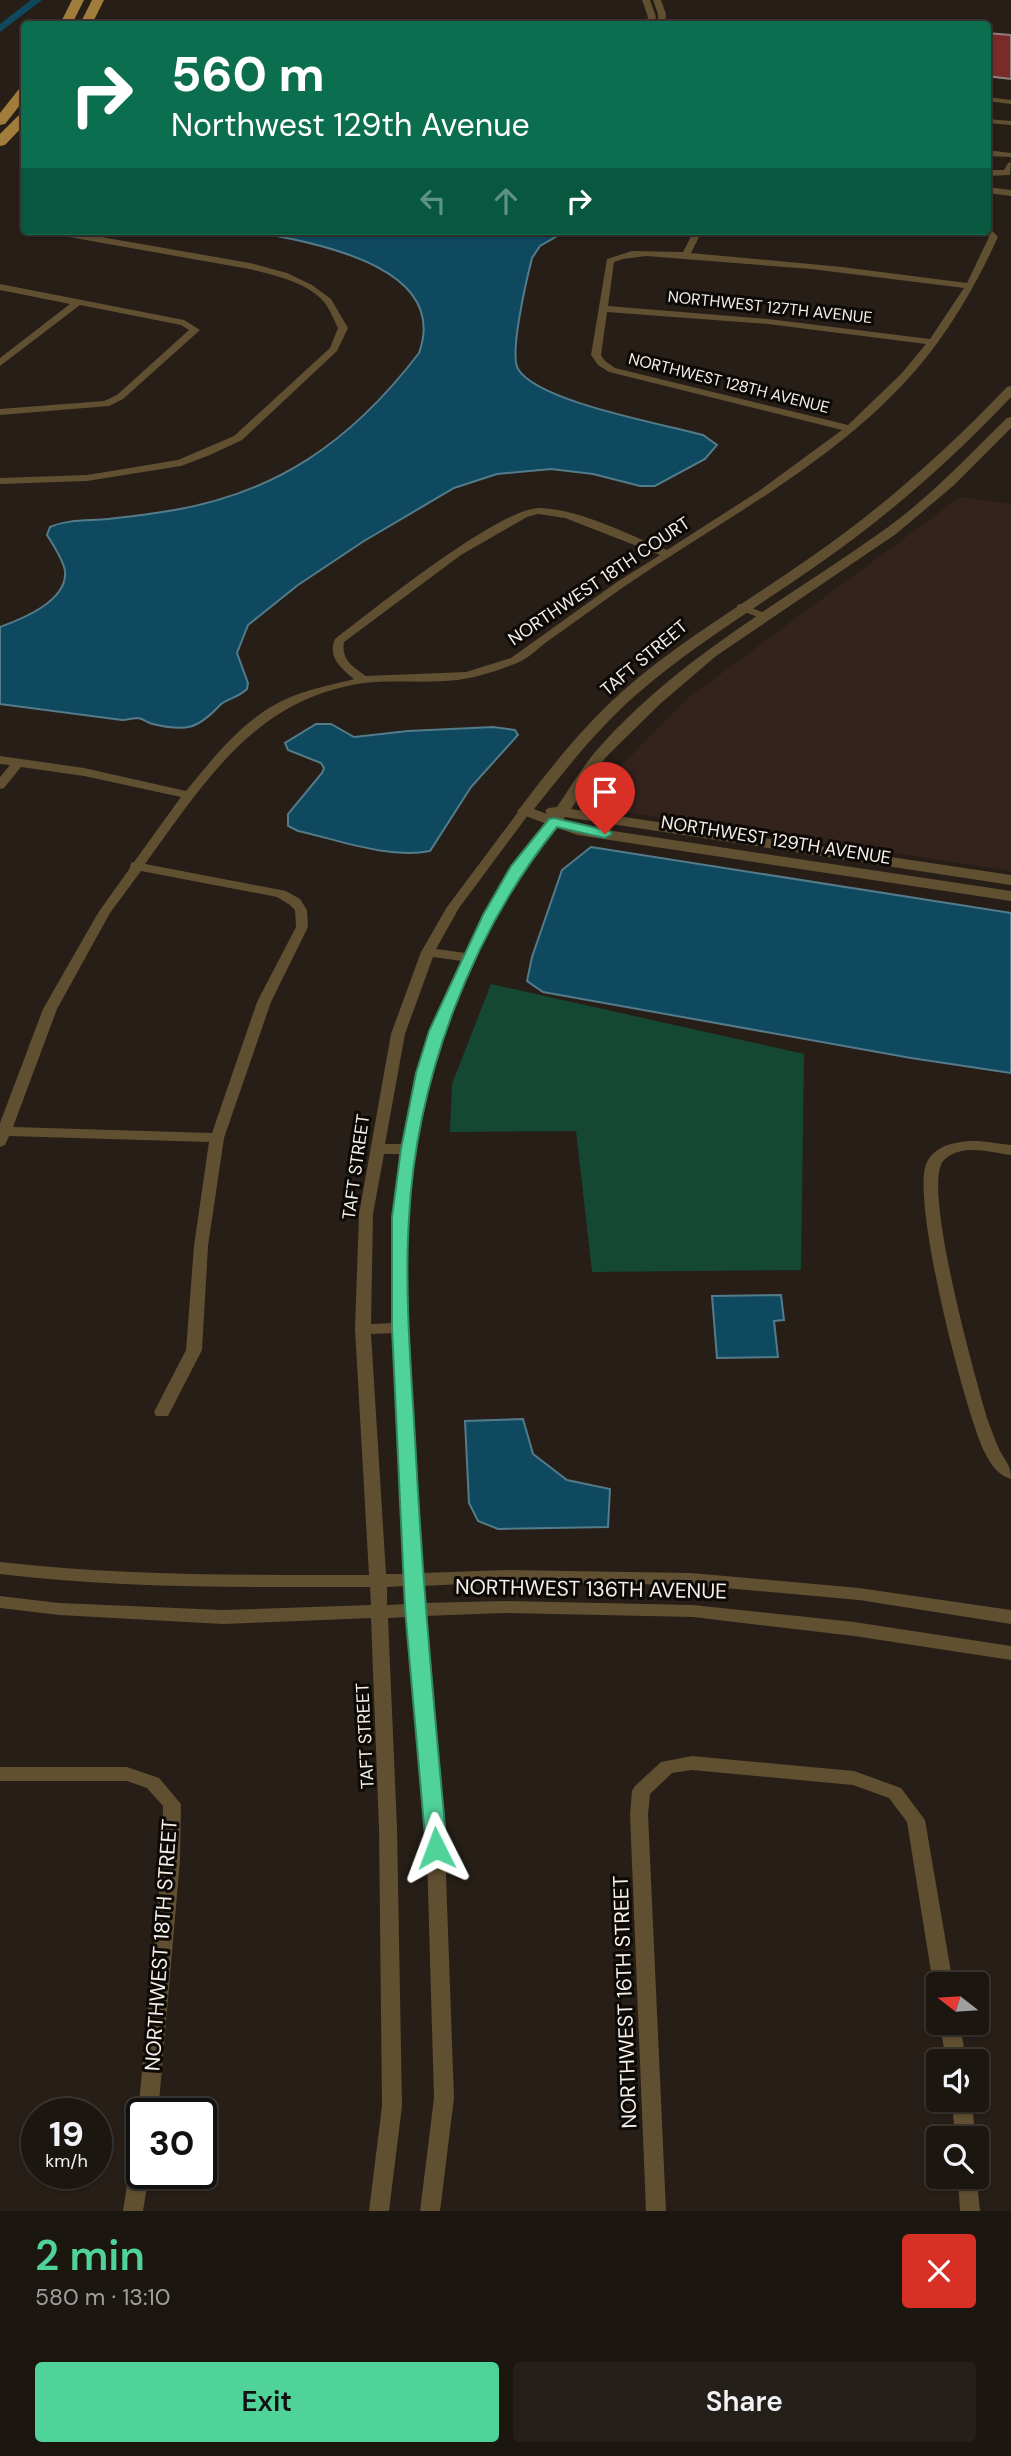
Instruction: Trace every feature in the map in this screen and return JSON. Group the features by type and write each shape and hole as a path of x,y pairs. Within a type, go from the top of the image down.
{"main road":[{"path":"68,21 78,0"},
{"path":"88,21 98,0"},
{"path":"0,121 21,96"},
{"path":"0,142 21,121"}],"street":[{"path":"646,0 651,21"},
{"path":"657,0 662,21"},
{"path":"991,100 1011,102"},
{"path":"991,121 1011,123"},
{"path":"991,154 1010,160 1007,173 991,173"},
{"path":"991,184 1011,187"},
{"path":"991,190 1011,193"},
{"name":"NORTHWEST 18TH COURT","path":"1,1135 50,1009 104,913 135,866 189,795 231,746 257,722 289,702 363,680 467,675 515,660 621,584 763,493 850,429 904,376 933,342 970,286 994,237 991,233"},
{"path":"0,481 87,478 181,463 238,438 334,349 342,328 328,301 309,287 284,275 74,235"},
{"path":"685,256 696,235"},
{"path":"603,309 607,267 610,261 617,257 630,254 816,265 970,286"},
{"path":"0,287 191,326 195,330 120,397 106,404 0,412"},
{"path":"0,363 78,302"},
{"name":"NORTHWEST 127TH AVENUE","path":"603,309 721,315 844,328 933,342"},
{"name":"NORTHWEST 128TH AVENUE","path":"603,309 596,355 601,363 612,370 850,429"},
{"name":"TAFT STREET","path":"379,2211 392,2106 388,1828 378,1581 363,1329 366,1214 398,1034 428,952 453,907 575,748 629,693 687,645 813,562 926,476 1011,390"},
{"path":"430,2211 444,2098 435,1820 415,1609 401,1328 400,1217 409,1149 424,1073 437,1031 490,915 519,866 601,754 655,701 711,653 891,531 948,483 1011,421"},
{"path":"363,680 339,660 335,650 339,641 457,553 523,515 538,511 567,515 668,554"},
{"path":"741,607 763,616"},
{"path":"0,760 84,772 189,795"},
{"path":"0,785 19,762"},
{"name":"NORTHWEST 129TH AVENUE","path":"525,811 1011,880"},
{"name":"NORTHWEST 129TH AVENUE","path":"558,816 577,830 1011,896"},
{"path":"135,866 281,894 295,902 301,910 302,927 264,1002 217,1138 201,1246 194,1350 162,1412"},
{"path":"428,952 470,958"},
{"path":"1,1135 217,1138"},
{"path":"1007,1471 988,1442 950,1311 929,1191 931,1167 942,1153 956,1146 1011,1150"},
{"path":"376,1149 409,1149"},
{"path":"363,1329 401,1328"},
{"name":"NORTHWEST 136TH AVENUE","path":"0,1568 69,1576 226,1581 378,1581 506,1576 691,1579 859,1594 1011,1617"},
{"name":"NORTHWEST 136TH AVENUE","path":"0,1602 59,1609 222,1617 504,1607 693,1611 854,1629 1011,1653"},
{"name":"NORTHWEST 16TH STREET","path":"656,2211 639,1814 641,1791 667,1767 692,1763 855,1778 895,1793 916,1820 941,1972"},
{"name":"NORTHWEST 18TH STREET","path":"0,1774 127,1774 153,1783 172,1804 171,1860 149,2098"},
{"path":"133,2211 136,2189"},
{"path":"969,2189 970,2211"}],"shaded area":[{"path":"960,497 1011,504 1011,871 612,810 596,792 685,700"}],"green space":[{"path":"491,984 804,1054 801,1270 592,1272 576,1131 450,1132 452,1084"}],"water":[{"path":"271,235 559,235 540,246 532,258 517,332 518,369 530,381 550,392 603,410 703,435 717,445 705,459 655,486 640,486 593,474 551,469 497,474 454,488 364,541 298,585 248,625 237,653 248,683 247,689 222,703 198,724 174,728 138,718 122,720 0,704 0,627 20,619 52,600 64,582 64,566 47,535 50,527 71,521 142,515 202,504 240,493 275,478 307,460 366,413 419,353 423,323 415,298 396,278 339,251"},
{"path":"316,724 331,724 354,737 408,731 493,727 515,730 518,735 471,787 430,851 397,853 298,831 288,826 288,814 324,768 321,763 288,750 285,743"},
{"path":"591,847 1011,913 1011,1073 911,1058 543,992 527,981 532,957 562,870"},
{"path":"781,1295 784,1320 774,1321 778,1357 717,1358 712,1296"},
{"path":"523,1419 533,1454 567,1480 610,1489 608,1527 498,1529 478,1521 469,1503 465,1421"}],"building":[{"path":"991,33 1011,35 1011,79 991,76"}],"waterway":[{"path":"0,29 37,0"}],"route":[{"path":"436,1848 415,1609 408,1424 401,1328 400,1217 409,1149 424,1073 437,1031 490,915 519,866 554,822 577,830 605,834"}]}
